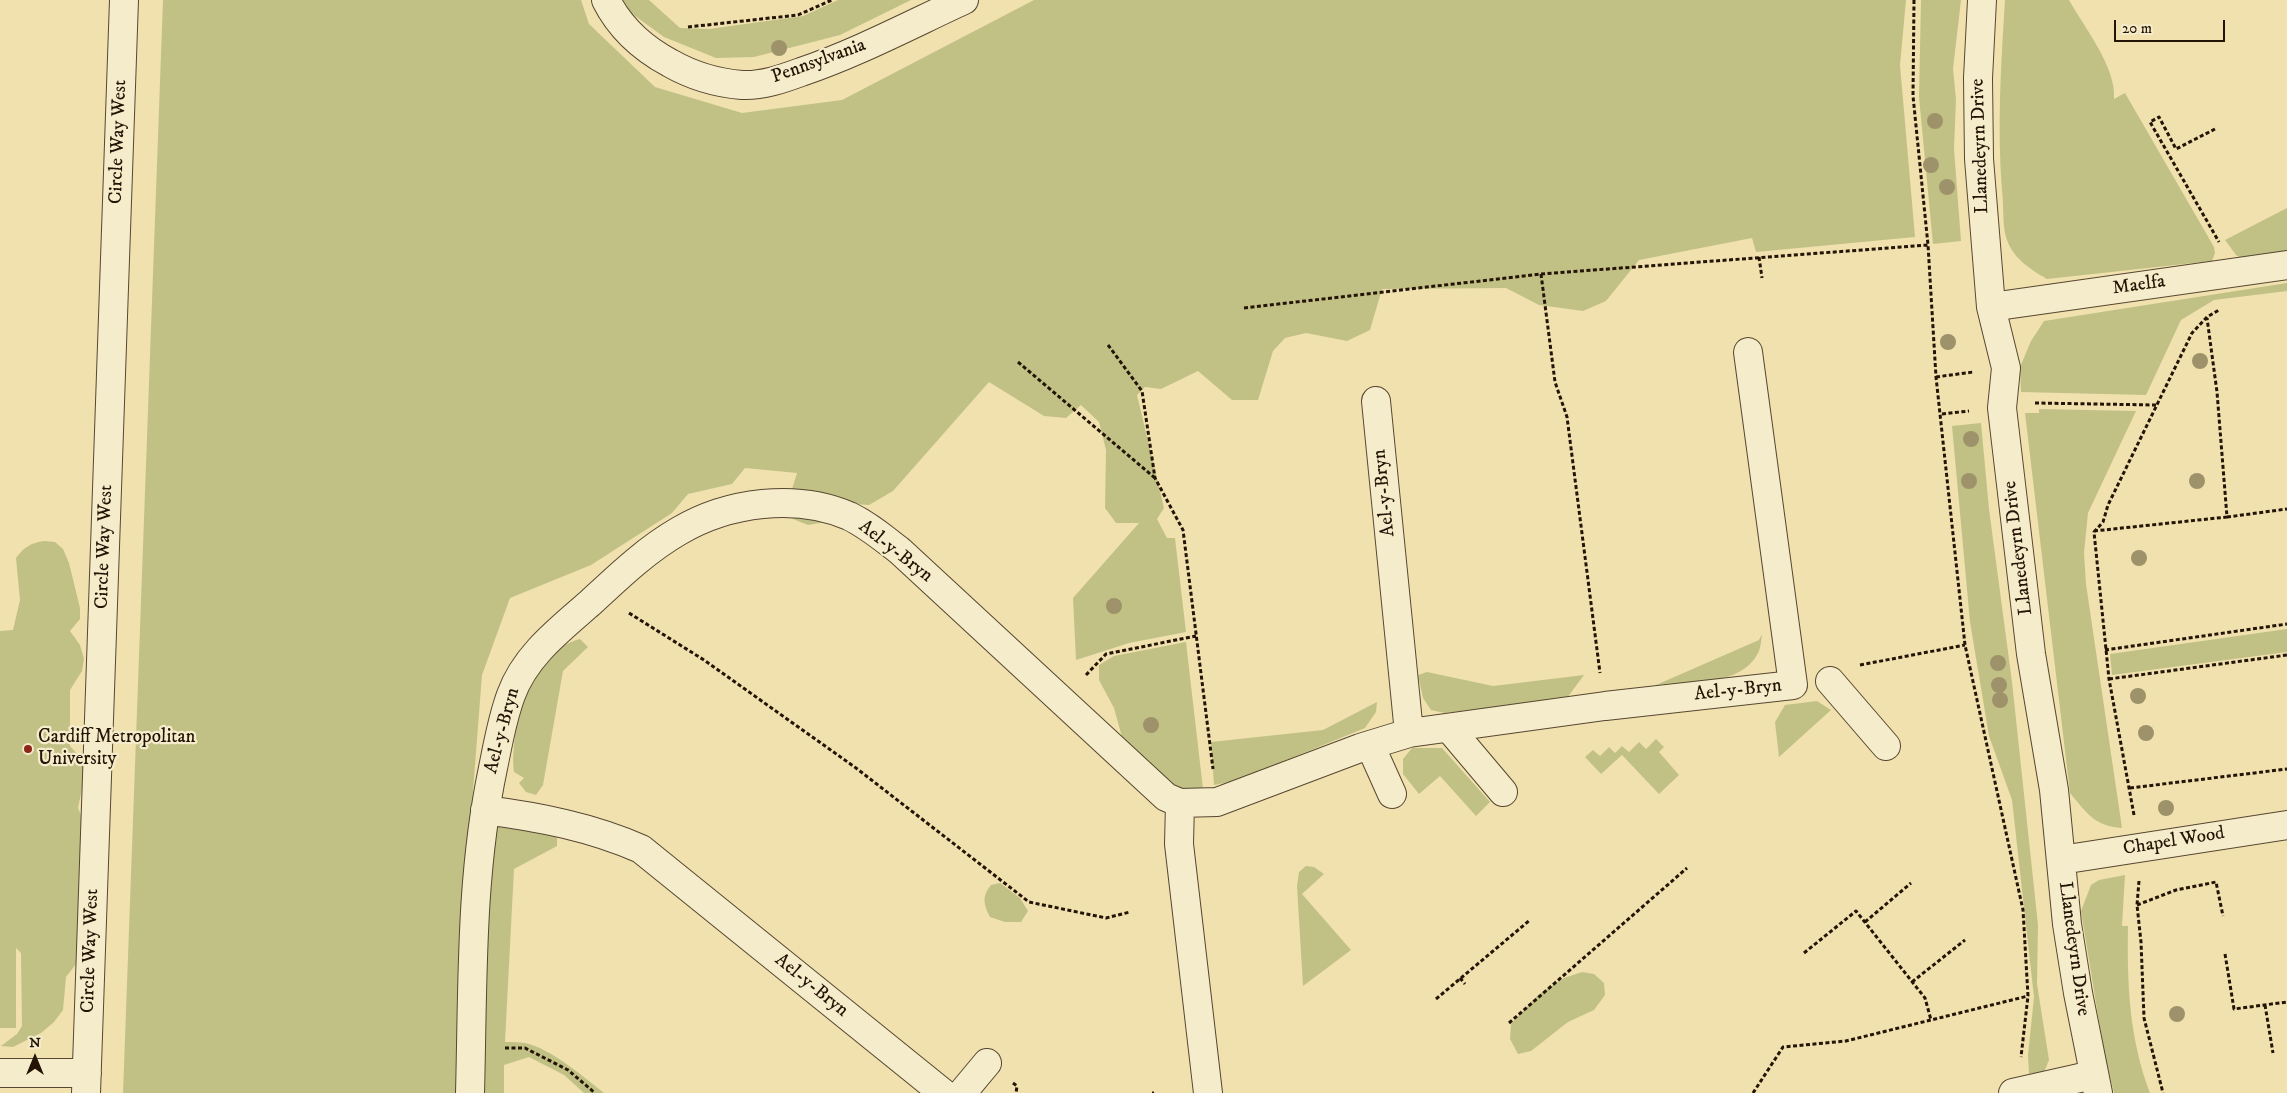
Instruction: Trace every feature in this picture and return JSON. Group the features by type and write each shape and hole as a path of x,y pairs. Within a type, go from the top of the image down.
{"street":[{"name":"Circle Way West","path":"86,1083 124,0"},
{"name":"Pennsylvania","path":"606,0 613,13 630,34 652,53 679,68 709,79 743,85 774,81 832,62 963,0"},
{"name":"Llanedeyrn Drive","path":"1982,0 1978,78 1979,159 1991,307 2006,368 2002,408 2031,654 2054,790 2078,993 2096,1084"},
{"name":"Maelfa","path":"1991,307 2287,265"},
{"name":"Ael-y-Bryn","path":"470,1093 473,918 480,841 501,728 517,680 540,648 658,544 679,531 714,515 760,505 788,502 807,504 848,516 869,527 900,551 1166,797 1180,803 1217,802 1370,745 1409,734 1604,706 1793,685 1748,352"},
{"name":"Ael-y-Bryn","path":"1376,402 1409,734"},
{"path":"1793,685 1842,680 1886,746"},
{"path":"1449,728 1503,792"},
{"path":"1370,745 1392,794"},
{"path":"1180,803 1179,844 1208,1093"},
{"name":"Ael-y-Bryn","path":"485,810 557,821 619,839 641,849 944,1093"},
{"name":"Chapel Wood","path":"2061,860 2287,825"},
{"path":"962,1093 987,1063"},
{"path":"0,1074 86,1083"},
{"path":"2020,1092 2096,1084"}],"path":[{"path":"688,27 798,15 832,0"},
{"path":"1914,0 1912,96 1928,245 1936,377 1966,645 2023,910 2028,996 2020,1056 2020,1092"},
{"path":"2215,129 2176,149 2160,117 2150,122 2223,249 2233,272"},
{"path":"1244,308 1541,274 1928,245"},
{"path":"1759,257 1762,278"},
{"path":"1541,274 1555,382 1567,417 1604,706"},
{"path":"2135,820 2109,679 2094,532 2103,522 2108,505 2192,333 2207,317 2223,307"},
{"path":"2207,317 2217,392 2228,517"},
{"path":"1108,345 1142,391 1155,478 1182,530 1217,802"},
{"path":"1018,362 1155,478"},
{"path":"2002,408 2040,402 2156,405"},
{"path":"2094,532 2287,509"},
{"path":"599,595 704,660 856,768 1029,902 1106,918 1130,912"},
{"path":"2105,650 2287,624"},
{"path":"1086,675 1106,654 1196,636"},
{"path":"1842,680 1852,666 1966,645"},
{"path":"2109,679 2287,654"},
{"path":"2130,788 2287,769"},
{"path":"1509,1023 1687,868"},
{"path":"2140,872 2137,905 2141,942 2144,1018 2163,1093"},
{"path":"2137,905 2176,890 2216,882 2223,916"},
{"path":"1865,922 1911,883"},
{"path":"1804,953 1856,911 1925,998 1931,1020"},
{"path":"1436,999 1530,920"},
{"path":"1912,982 1966,940"},
{"path":"2225,954 2234,1009 2287,1002"},
{"path":"1460,978 1465,984"},
{"path":"1753,1093 1784,1047 1846,1041 2028,996"},
{"path":"2265,1005 2274,1053"},
{"path":"472,1047 525,1048 568,1070 595,1093"}],"green space":[{"path":"163,0 581,0 589,24 655,87 742,113 842,100 1034,0 1906,0 1900,65 1915,237 1756,252 1752,238 1639,260 1606,301 1583,311 1539,305 1506,288 1382,289 1370,330 1347,341 1306,333 1285,338 1273,351 1258,400 1232,400 1198,371 1161,389 1145,387 1137,395 1164,508 1157,519 1167,538 1175,538 1186,632 1129,643 1076,660 1073,598 1139,523 1116,523 1105,508 1106,450 1099,422 1081,405 1066,418 1044,416 989,382 893,491 869,505 855,504 826,522 808,525 788,517 788,502 797,473 745,468 732,484 688,494 672,513 591,565 510,598 482,675 472,804 485,810 557,821 557,846 514,869 505,1042 525,1043 545,1051 566,1064 604,1093 584,1093 564,1075 529,1057 504,1065 504,1093 123,1093"},
{"path":"623,0 649,0 680,28 709,29 803,16 838,0 911,0 840,35 754,57 716,58 664,37 631,13"},
{"path":"1921,0 1961,0 1953,69 1956,99 1954,149 1961,241 1933,244 1919,97"},
{"path":"2005,0 2069,0 2105,61 2114,87 2114,99 2125,93 2214,247 2215,253 2212,261 2047,279 2028,267 2017,257 2009,244 2005,232 2001,167 2000,95"},
{"path":"2287,208 2287,251 2241,258 2236,255 2225,240"},
{"path":"2287,283 2287,291 2214,300 2181,320 2146,395 2021,392 2020,367 2031,341 2044,321"},
{"path":"2039,409 2136,411 2088,513 2084,553 2086,584 2122,828 2112,827 2092,817 2070,793 2025,413 2039,413"},
{"path":"1981,423 1989,509 2012,682 2038,925 2037,984 2049,1060 2044,1072 2029,1074 2028,1055 2034,997 2012,800 1989,736 1970,622 1952,426"},
{"path":"44,541 55,542 63,549 69,563 80,608 80,619 70,631 80,645 84,659 82,671 70,690 70,746 87,765 78,808 85,825 78,955 76,964 66,977 63,1010 54,1022 41,1033 13,1047 1,1046 17,1034 22,1026 21,953 16,948 16,1028 0,1028 0,631 13,630 20,600 16,558 28,546"},
{"path":"2287,629 2287,652 2112,675 2110,654"},
{"path":"1762,634 1758,653 1750,664 1739,672 1713,680 1656,685 1759,640"},
{"path":"580,639 588,647 563,671 543,785 536,795 526,792 519,783 524,778 514,772 513,763 516,729 527,687 536,672 549,657 572,641"},
{"path":"1186,642 1203,789 1182,792 1125,748 1114,708 1099,680 1099,665 1114,656"},
{"path":"1427,672 1493,686 1584,675 1567,698 1445,713 1431,710 1423,698 1418,675"},
{"path":"1817,701 1831,710 1779,757 1775,722 1785,705"},
{"path":"1377,702 1376,712 1365,728 1235,781 1214,785 1211,742 1323,730"},
{"path":"1656,739 1664,747 1659,752 1679,775 1659,794 1622,755 1601,774 1585,757 1593,750 1600,756 1609,747 1615,753 1622,746 1629,752 1639,742 1646,749"},
{"path":"1412,748 1442,748 1490,802 1476,816 1440,776 1419,794 1403,774 1403,759"},
{"path":"1306,866 1314,867 1324,874 1302,894 1351,950 1303,986 1297,886 1299,872"},
{"path":"2125,875 2122,926 2128,926 2128,969 2131,1011 2138,1052 2150,1093 2114,1093 2104,1052 2081,911 2091,885 2099,880"},
{"path":"1000,883 1020,898 1028,911 1021,922 1005,922 990,917 984,900 986,893 991,885"},
{"path":"1582,972 1594,974 1604,983 1605,995 1594,1010 1568,1022 1531,1051 1518,1054 1510,1039 1511,1024 1538,995 1564,978"}],"place":[{"name":"Cardiff Metropolitan University","path":"28,749"}]}
